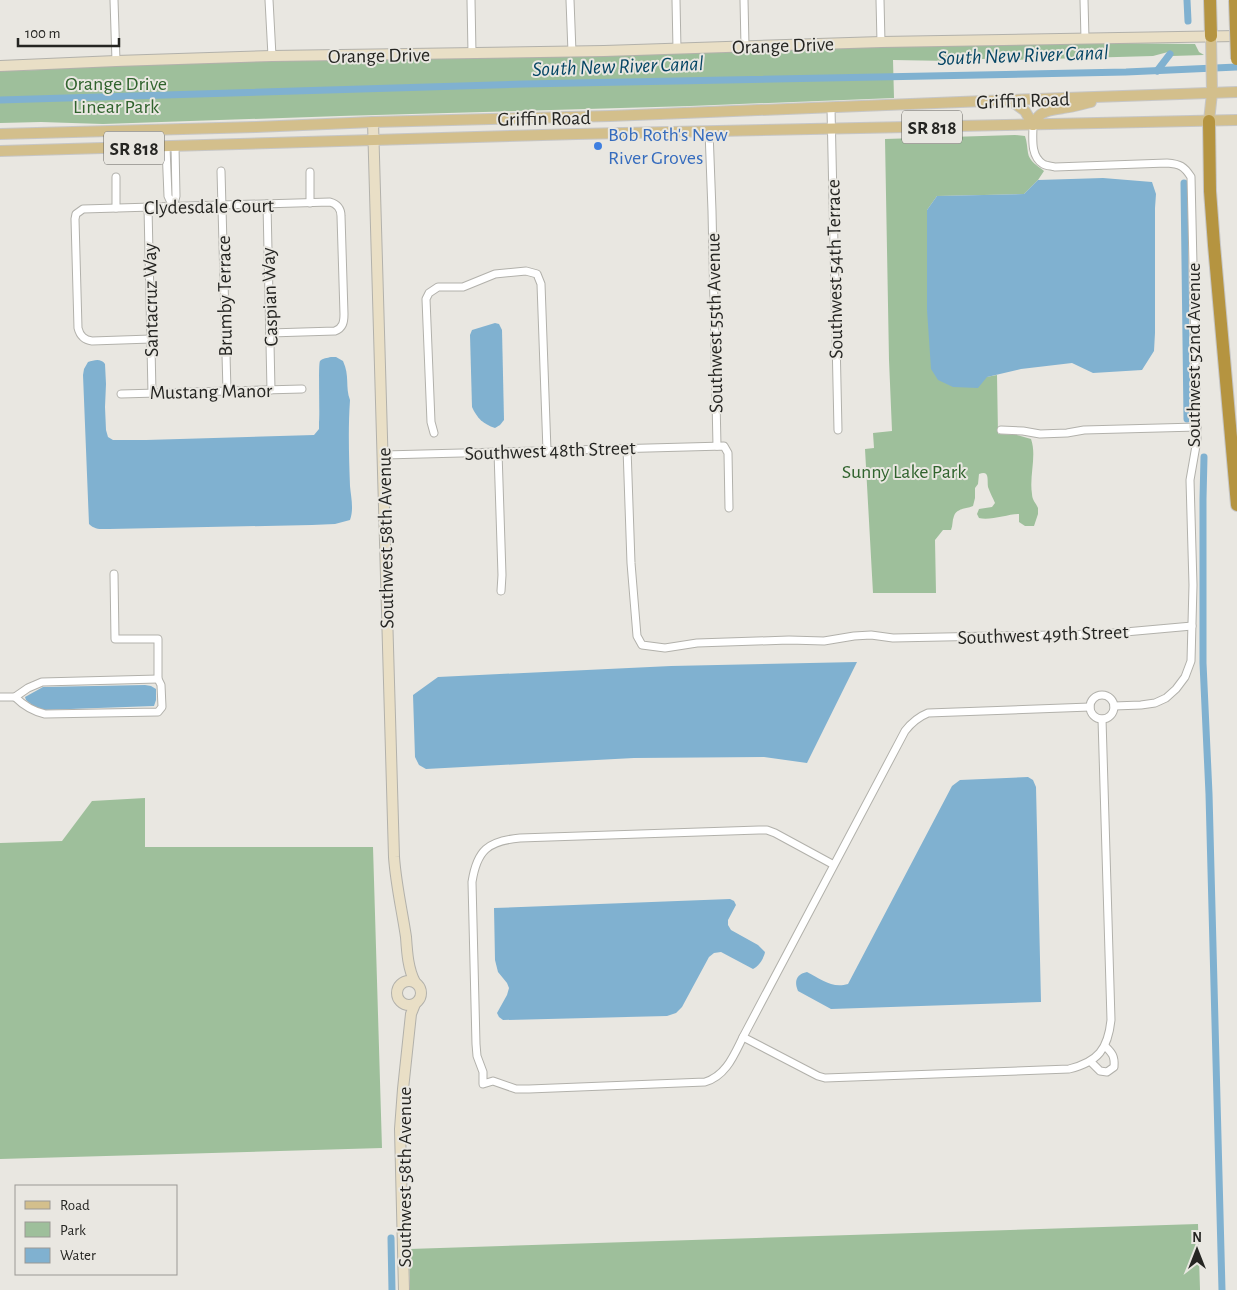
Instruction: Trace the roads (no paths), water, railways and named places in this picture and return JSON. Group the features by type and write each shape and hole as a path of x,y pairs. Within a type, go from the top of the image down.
{"highway":[{"path":"1210,0 1211,36"},
{"path":"1235,0 1237,59"},
{"path":"1209,121 1213,236 1237,505"}],"main road":[{"path":"1209,121 1212,93 1211,36"},
{"name":"Griffin Road","path":"0,134 610,116 1237,92"},
{"path":"1010,100 1025,111 1032,125 1038,116 1046,111 1112,96"},
{"path":"577,134 584,125 610,116"},
{"path":"546,134 564,126 566,117"},
{"name":"Griffin Road","path":"0,151 546,134 1237,120"},
{"path":"171,147 183,136 252,133 256,127"}],"street":[{"path":"114,0 116,61"},
{"path":"268,0 272,56"},
{"path":"471,0 472,53"},
{"path":"570,0 572,52"},
{"path":"676,0 677,49"},
{"path":"744,0 745,46"},
{"path":"880,0 881,42"},
{"path":"1084,0 1085,39"},
{"name":"Orange Drive","path":"0,66 272,56 572,52 881,42 1237,36"},
{"name":"Southwest 54th Terrace","path":"831,108 838,430"},
{"name":"Southwest 58th Avenue","path":"373,122 395,879 407,953 412,977 415,982"},
{"name":"Southwest 52nd Avenue","path":"1032,125 1032,144 1036,157 1043,164 1055,167 1167,163 1178,164 1186,168 1191,177 1197,427 1197,440 1190,480 1193,585 1191,661 1185,676 1176,689 1166,698 1154,703 1114,706"},
{"name":"Southwest 55th Avenue","path":"709,131 717,446"},
{"path":"171,147 168,196 173,207"},
{"name":"Brumby Terrace","path":"221,171 227,391"},
{"path":"310,172 310,203"},
{"path":"116,177 116,208"},
{"name":"Clydesdale Court","path":"151,339 92,341 79,334 75,219 76,214 83,209 330,202 338,206 341,216 343,324 335,331 270,332"},
{"name":"Caspian Way","path":"267,204 272,390"},
{"name":"Santacruz Way","path":"148,207 152,393"},
{"path":"434,433 431,422 426,299 429,293 438,287 463,286 495,274 526,271 537,274 541,284 547,450"},
{"name":"Mustang Manor","path":"121,394 302,389"},
{"path":"1001,430 1040,434 1084,430 1197,427"},
{"path":"717,446 724,446 728,453 729,508"},
{"name":"Southwest 48th Street","path":"384,455 717,446"},
{"name":"Southwest 49th Street","path":"627,448 631,563 637,636 642,645 665,648 697,643 789,640 824,641 871,635 894,638 1103,634 1192,626"},
{"path":"498,452 501,591"},
{"path":"14,697 34,712 45,714 158,712 162,707 158,679 158,639 114,639 114,574"},
{"path":"0,697 14,697 42,682 158,679"},
{"path":"1102,695 1110,698 1114,706 1111,715 1102,719 1092,714 1090,707 1093,698 1102,695"},
{"path":"834,865 767,830 509,839 498,841 484,851 478,859 472,882 476,1044 477,1056 483,1072 483,1084 493,1081 516,1089 529,1089 704,1082 712,1080 726,1068 743,1037 905,731 912,723 928,713 1090,707"},
{"path":"743,1037 825,1078 1069,1070 1091,1062 1105,1046 1110,1034 1111,1020 1102,719"},
{"name":"Southwest 58th Avenue","path":"400,984 407,953"},
{"path":"405,981 415,982 420,987 420,999 415,1004 402,1003 397,996 400,984 405,981"},
{"name":"Southwest 58th Avenue","path":"402,1003 409,1034"},
{"name":"Southwest 58th Avenue","path":"404,1290 400,1129 411,1014 415,1004"},
{"path":"1091,1062 1100,1071 1107,1072 1114,1067 1115,1060 1112,1053 1105,1046"}],"water":[{"path":"1103,178 1152,182 1156,194 1154,351 1142,370 1093,373 1072,363 1021,369 987,377 978,388 953,387 938,380 931,369 927,310 927,210 937,196 1024,194 1038,180"},
{"path":"495,323 499,324 502,330 504,420 495,428 481,420 472,407 470,335 472,330"},
{"path":"336,357 343,361 350,400 349,454 352,507 350,520 335,524 312,525 109,529 96,528 89,524 83,375 88,362 99,360 105,364 105,407 108,437 113,440 146,440 314,435 319,429 320,361"},
{"path":"857,662 807,763 764,757 634,758 426,769 419,765 415,757 413,695 438,677 671,666"},
{"path":"145,685 156,689 154,706 42,710 36,708 25,697 43,687"},
{"path":"1028,777 1033,780 1036,787 1041,1002 831,1009 798,991 797,979 800,975 807,972 832,984 848,984 952,786 960,780"},
{"path":"730,899 736,905 728,920 728,925 731,930 758,945 765,952 764,957 753,969 721,952 714,953 709,957 682,1007 676,1013 667,1016 503,1020 497,1013 509,988 498,972 495,960 494,908"}],"waterway":[{"path":"1187,0 1188,21"},
{"path":"1157,71 1170,54"},
{"name":"South New River Canal","path":"0,100 524,84 1126,72 1237,67"},
{"path":"1184,183 1187,419"},
{"path":"1204,457 1203,663 1209,794 1222,1290"},
{"path":"391,1238 392,1290"}],"place":[{"name":"Bob Roth's New River Groves","path":"598,146"}],"park label":[{"name":"Orange Drive Linear Park","path":"116,94"},
{"name":"Sunny Lake Park","path":"904,471"}]}
